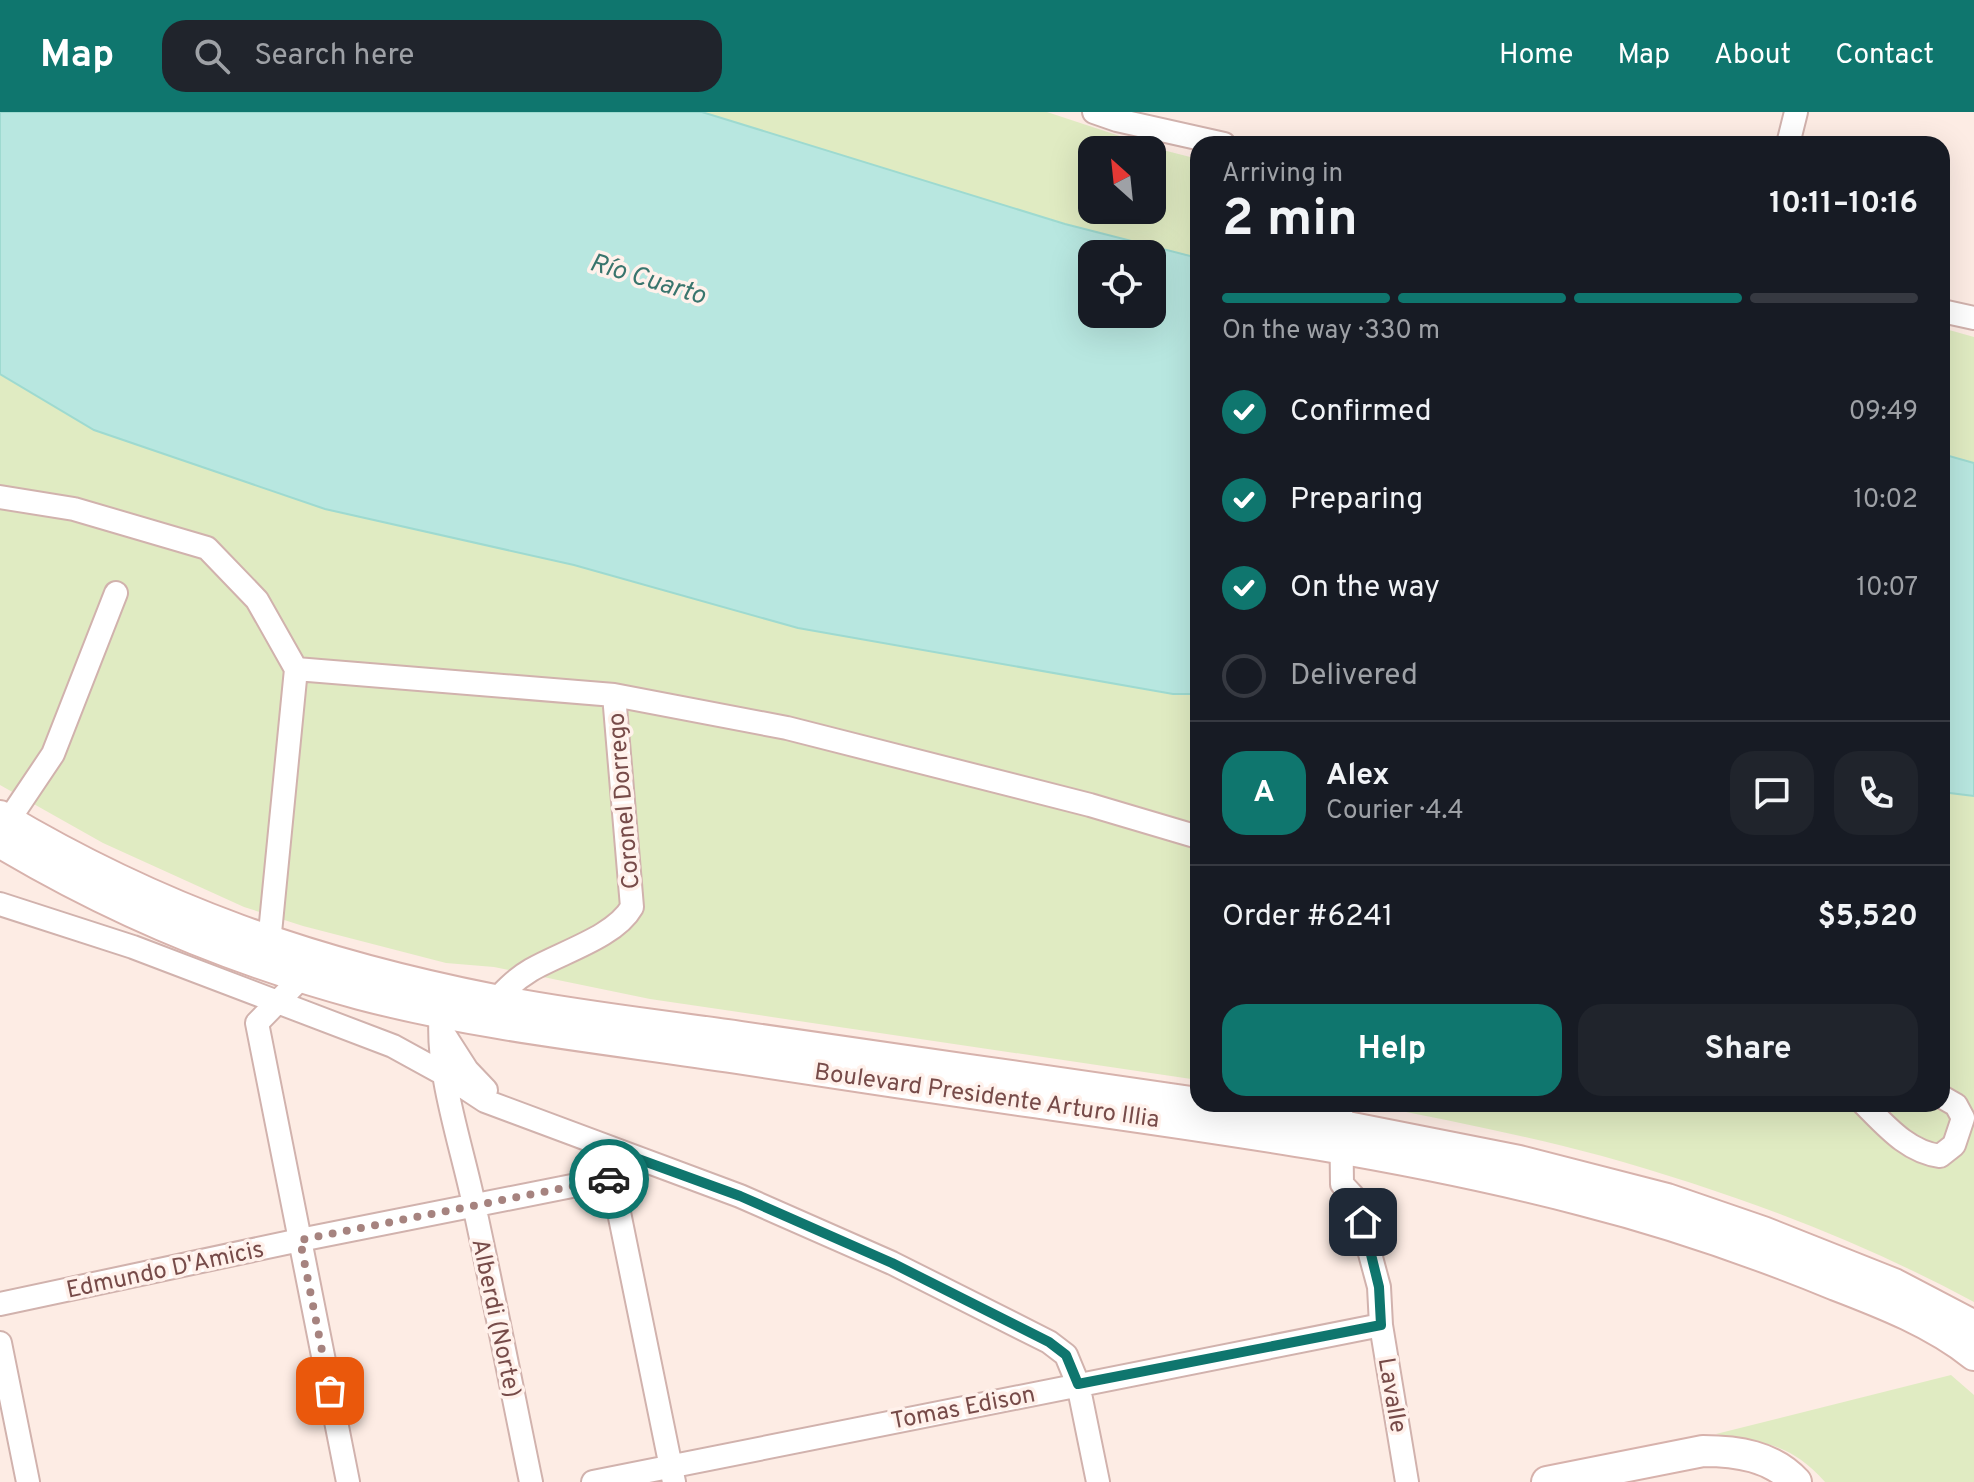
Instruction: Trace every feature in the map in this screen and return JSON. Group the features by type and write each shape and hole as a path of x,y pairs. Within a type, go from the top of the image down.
{"main road":[{"name":"Boulevard Presidente Arturo Illia","path":"3,826 192,914 269,943 306,966 363,994 440,1019 488,1009 1190,1102"},
{"name":"Boulevard Presidente Arturo Illia","path":"3,826 102,898 183,935 488,1009 1190,1105"},
{"name":"Boulevard Presidente Arturo Illia","path":"1239,1112 1341,1126 1514,1182 1660,1220 1755,1253 1884,1304 1958,1342 1974,1355"},
{"name":"Boulevard Presidente Arturo Illia","path":"1257,1112 1519,1161 1667,1199 1763,1232 1894,1284 1974,1326"},
{"path":"1547,1482 1703,1451 1727,1451 1748,1454 1772,1464 1796,1482"},
{"path":"1649,1482 1704,1470 1743,1473 1766,1482"}],"street":[{"path":"1094,112 1190,136"},
{"path":"1790,136 1796,112"},
{"path":"1950,313 1974,318"},
{"path":"0,497 74,509 207,548 257,600 296,669 269,943"},
{"path":"3,826 53,754 116,593"},
{"path":"296,669 614,695 787,728 1090,805 1190,835"},
{"name":"Coronel Dorrego","path":"488,1009 509,985 613,928 625,919 632,907 614,695"},
{"path":"0,904 133,947 393,1046 485,1101 740,1196 892,1263 1049,1342 1066,1355 1078,1384 1098,1482"},
{"path":"306,966 257,1023 348,1482"},
{"path":"440,1019 467,1070 503,1108"},
{"name":"Alberdi (Norte)","path":"440,1019 444,1074 531,1482"},
{"path":"1872,1112 1899,1138 1923,1154 1940,1156 1954,1145 1963,1118 1956,1105 1950,1102"},
{"name":"Lavalle","path":"1341,1126 1342,1184 1355,1198 1379,1287 1381,1325 1407,1482"},
{"path":"630,1156 612,1178 672,1474"},
{"name":"Edmundo D'Amicis","path":"0,1304 612,1178"},
{"name":"Tomas Edison","path":"593,1482 672,1474 1078,1384 1381,1325"},
{"path":"0,1343 28,1482"}],"green space":[{"path":"702,112 1047,112 1120,136 1078,136 1078,224 1166,224 1166,151 1190,157 1190,256 1166,250 1166,240 1128,240 1065,224"},
{"path":"1950,330 1974,337 1974,463 1950,456"},
{"path":"0,374 94,430 325,509 574,565 798,628 1173,694 1190,694 1190,1079 650,999 494,967 446,963 303,926 244,907 103,843 0,785"},
{"path":"1950,793 1974,796 1974,1302 1839,1237 1699,1185 1573,1148 1406,1112 1950,1112"},
{"path":"1951,1375 1974,1395 1974,1482 1825,1482 1788,1452 1763,1443 1716,1434"}],"water":[{"name":"Río Cuarto","path":"0,112 702,112 1065,224 1128,240 1078,240 1078,328 1166,328 1166,250 1190,256 1190,694 1173,694 798,628 574,565 325,509 94,430 0,374"},
{"path":"1950,456 1974,463 1974,796 1950,793"}],"way so far":[{"path":"330,1391 300,1240 609,1179"}],"route":[{"path":"609,1179 630,1156 740,1196 892,1263 1049,1342 1066,1355 1078,1384 1381,1325 1379,1287 1363,1222"}]}
